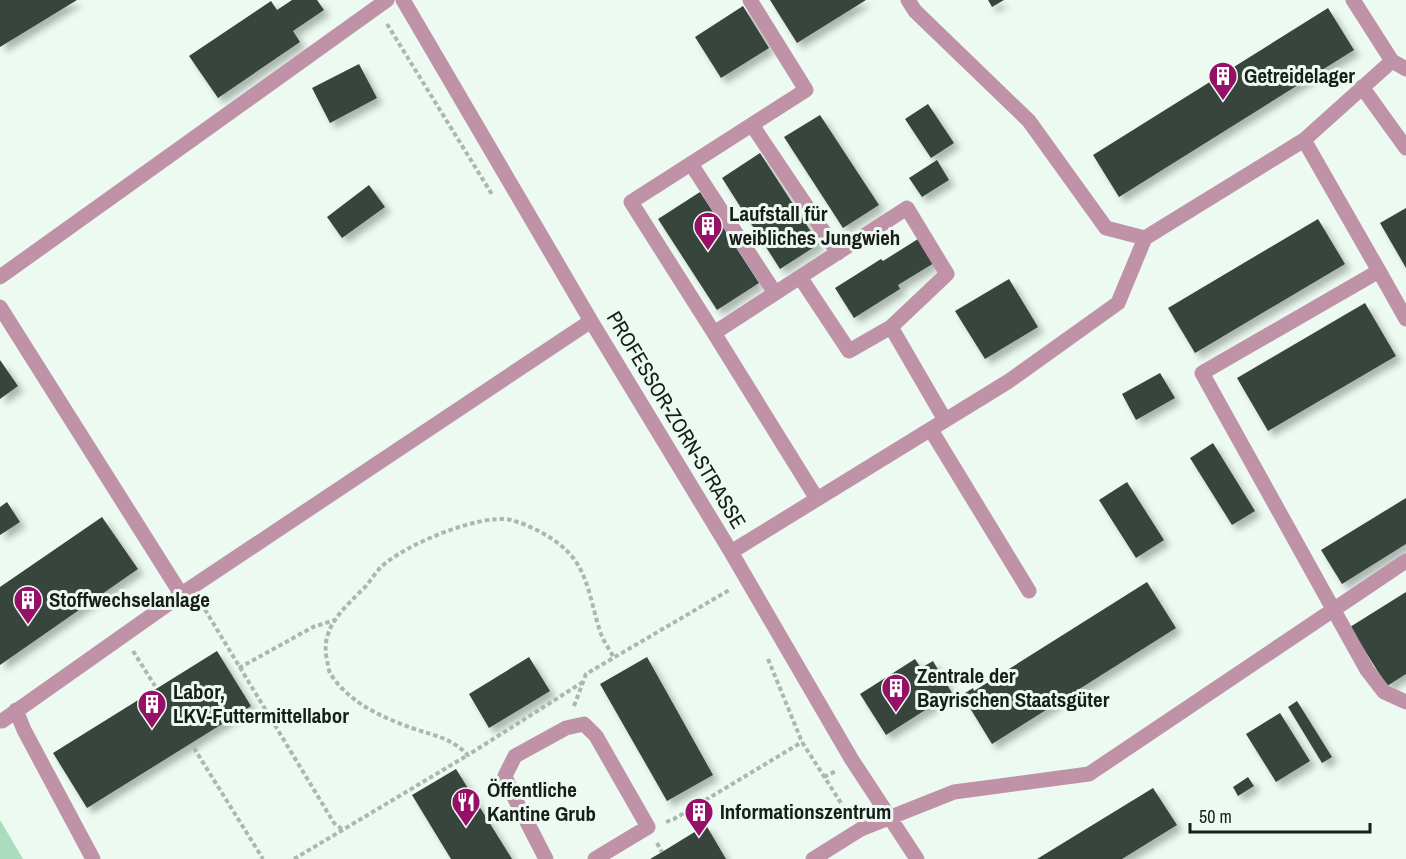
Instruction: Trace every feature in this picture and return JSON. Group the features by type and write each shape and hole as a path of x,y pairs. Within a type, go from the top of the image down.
{"street":[{"name":"PROFESSOR-ZORN-STRASSE","path":"403,0 591,321 748,580 852,760 917,859"},
{"path":"750,0 806,90 631,202 817,499"},
{"path":"908,0 915,11 1029,122 1106,228 1144,238"},
{"path":"1353,0 1392,61 1406,69"},
{"path":"0,277 382,3"},
{"path":"731,552 1009,381 1119,303 1144,238 1304,140 1392,61"},
{"path":"1362,87 1406,148"},
{"path":"752,125 837,252"},
{"path":"1304,140 1406,319"},
{"path":"691,164 775,293"},
{"path":"714,333 837,252 907,208 947,274 891,327 849,351 800,277"},
{"path":"1379,271 1202,373 1367,670 1384,692 1406,702"},
{"path":"0,307 186,590"},
{"path":"2,721 186,590 591,321"},
{"path":"891,327 945,420"},
{"path":"931,430 1029,591"},
{"path":"813,859 861,829 954,792 1089,774 1406,561"},
{"path":"16,710 24,730 93,859"},
{"path":"546,859 505,776 515,756 566,728 584,724 596,736 648,827 595,859"}],"path":[{"path":"382,3 497,204"},
{"path":"468,755 458,745 438,735 381,717 353,699 330,672 325,651 326,634 343,608 366,586 382,566 422,542 471,522 510,520 536,530 567,551 585,576 602,635 614,658"},
{"path":"566,728 586,674 748,580"},
{"path":"724,581 735,600"},
{"path":"186,590 239,668 334,824 343,830"},
{"path":"239,668 313,627 335,620"},
{"path":"123,635 155,686"},
{"path":"765,650 802,742 824,777"},
{"path":"294,859 468,755 583,682"},
{"path":"648,827 674,819 802,742"},
{"path":"194,748 263,859"}],"green space":[{"path":"0,820 23,859 0,859"}],"building":[{"path":"0,0 77,0 0,47"},
{"path":"292,0 317,0 324,10 293,31 300,42 218,98 189,56 271,1 277,10"},
{"path":"770,0 866,0 797,43"},
{"path":"988,0 1004,0 992,7"},
{"path":"743,6 769,48 721,78 695,37"},
{"name":"Getreidelager","path":"1328,8 1354,50 1119,197 1093,155"},
{"path":"359,64 377,98 330,123 312,88"},
{"path":"928,104 954,143 931,158 905,119"},
{"name":"Laufstall für weibliches Jungwieh","path":"820,115 879,205 843,228 784,137"},
{"name":"Laufstall für weibliches Jungwieh","path":"760,153 819,244 780,269 722,178"},
{"path":"937,160 949,180 922,197 909,178"},
{"path":"369,185 385,207 342,238 327,217"},
{"name":"Laufstall für weibliches Jungwieh","path":"700,192 759,283 717,310 658,219"},
{"path":"1406,208 1406,268 1380,223"},
{"path":"1318,219 1345,264 1195,353 1168,308"},
{"path":"918,239 934,263 898,285 900,289 854,318 835,288"},
{"path":"1009,279 1038,327 985,359 955,311"},
{"path":"1365,303 1396,356 1268,431 1237,378"},
{"path":"0,360 18,386 0,399"},
{"path":"1160,373 1175,398 1136,420 1122,394"},
{"path":"1213,443 1255,511 1232,525 1190,458"},
{"path":"1127,482 1164,540 1136,558 1099,500"},
{"path":"1406,498 1406,544 1342,584 1321,550"},
{"path":"7,502 20,522 0,535 0,507"},
{"name":"Stoffwechselanlage","path":"102,517 138,569 0,665 0,587"},
{"path":"1147,582 1176,628 992,744 962,695 973,688 974,691"},
{"path":"1406,592 1406,674 1387,686 1350,627"},
{"name":"Labor, LKV-Futtermittellabor","path":"217,651 251,706 87,808 53,753"},
{"path":"529,657 550,691 489,728 469,694"},
{"path":"647,657 713,775 667,801 600,684"},
{"name":"Zentrale der Bayrischen Staatsgüter","path":"915,659 921,668 933,661 952,693 886,735 860,694"},
{"path":"1297,701 1332,757 1322,763 1288,707"},
{"path":"1280,713 1310,761 1276,782 1246,734"},
{"path":"456,769 512,859 451,859 412,795"},
{"path":"1248,777 1254,786 1238,796 1233,787"},
{"path":"1153,788 1177,825 1122,859 1037,859"},
{"name":"Informationszentrum","path":"706,825 726,859 650,859 662,852"}],"place":[{"name":"Getreidelager","path":"1223,102"},
{"name":"Laufstall für weibliches Jungwieh","path":"708,252"},
{"name":"Stoffwechselanlage","path":"28,626"},
{"name":"Zentrale der Bayrischen Staatsgüter","path":"896,714"},
{"name":"Labor, LKV-Futtermittellabor","path":"152,730"},
{"name":"Öffentliche Kantine Grub","path":"466,828"},
{"name":"Informationszentrum","path":"699,838"}]}
